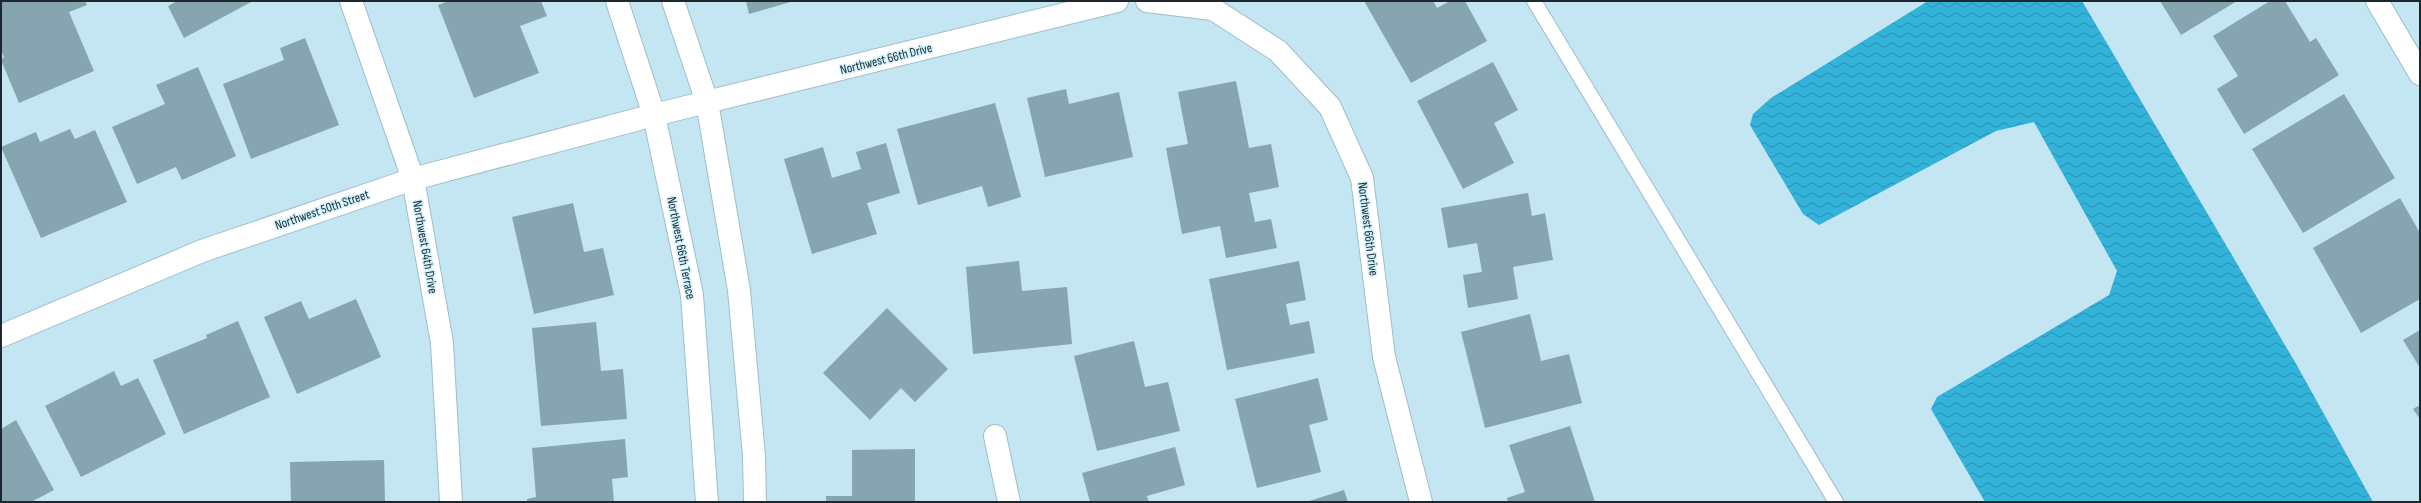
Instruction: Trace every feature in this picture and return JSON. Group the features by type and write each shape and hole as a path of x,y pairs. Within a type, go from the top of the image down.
{"street":[{"name":"Northwest 64th Drive","path":"351,1 413,179 442,343 451,502"},
{"name":"Northwest 66th Terrace","path":"617,1 654,116 692,295 707,502"},
{"path":"673,1 707,102 739,290 754,456 755,502"},
{"name":"Northwest 66th Drive","path":"654,116 1117,1"},
{"name":"Northwest 66th Drive","path":"1146,1 1213,9 1278,51 1330,107 1362,178 1384,357 1421,502"},
{"path":"2377,1 2420,74"},
{"name":"Northwest 50th Street","path":"2,334 202,251 413,179 654,116"},
{"path":"995,436 1009,502"}],"lane":[{"path":"1534,1 1836,502"}],"water":[{"path":"1928,1 2082,1 2295,362 2373,502 1985,502 1931,409 1937,397 2109,295 2117,271 2034,122 1996,131 1819,225 1803,214 1750,125 1753,114 1771,98"}],"building":[{"path":"1,1 85,1 87,5 69,12 94,71 19,103 1,60 4,57 1,50"},
{"path":"177,1 253,1 184,38 168,6"},
{"path":"449,1 541,1 547,16 520,26 539,73 474,98 438,5"},
{"path":"746,1 794,1 749,14"},
{"path":"1364,1 1433,1 1437,8 1450,1 1465,1 1487,41 1411,83"},
{"path":"2160,1 2237,1 2181,35"},
{"path":"2270,1 2285,1 2310,42 2316,38 2339,75 2244,134 2217,89 2238,76 2213,36"},
{"path":"305,38 339,125 251,159 223,84 284,60 280,48"},
{"path":"1493,62 1518,110 1494,123 1514,163 1463,189 1417,101"},
{"path":"198,67 236,156 182,180 176,167 137,184 112,127 165,104 156,85"},
{"path":"1236,81 1249,148 1271,144 1279,187 1249,193 1255,222 1271,219 1277,248 1226,258 1220,226 1182,234 1166,148 1188,144 1178,92"},
{"path":"1066,89 1069,104 1119,92 1133,157 1045,177 1027,98"},
{"path":"2344,94 2395,178 2303,233 2252,149"},
{"path":"995,103 1021,197 988,207 982,186 918,205 897,129"},
{"path":"70,129 75,139 95,130 127,202 41,238 1,147 36,132 40,142"},
{"path":"886,143 900,193 867,203 877,234 812,254 784,159 823,147 832,178 861,169 856,152"},
{"path":"1528,193 1532,216 1545,213 1553,260 1513,267 1518,299 1468,308 1463,275 1482,272 1477,243 1448,248 1441,208"},
{"path":"2400,198 2420,233 2420,299 2361,333 2313,248"},
{"path":"573,203 584,252 603,248 614,295 534,314 512,217"},
{"path":"1019,261 1022,291 1067,287 1072,344 973,354 966,267"},
{"path":"1299,261 1306,300 1286,304 1290,325 1309,321 1315,353 1227,370 1209,279"},
{"path":"356,299 381,357 297,394 264,317 301,301 309,319"},
{"path":"887,308 948,369 915,402 901,388 870,420 823,373"},
{"path":"1530,314 1541,361 1569,354 1582,403 1485,428 1461,332"},
{"path":"238,321 270,397 184,434 153,360 207,338 206,335"},
{"path":"596,322 601,371 623,369 627,419 541,426 532,328"},
{"path":"2420,330 2420,368 2403,340"},
{"path":"1134,341 1145,387 1168,382 1180,431 1097,451 1074,356"},
{"path":"114,371 121,386 138,378 166,434 81,477 45,406"},
{"path":"1318,378 1328,420 1309,425 1321,472 1257,488 1235,399"},
{"path":"2420,405 2420,419 2413,409"},
{"path":"16,420 54,490 31,502 1,502 1,429"},
{"path":"1570,426 1595,502 1508,502 1507,498 1525,492 1509,445"},
{"path":"625,439 628,477 612,479 614,502 527,502 527,499 536,497 532,448"},
{"path":"1175,447 1185,485 1147,496 1149,502 1090,502 1082,473"},
{"path":"915,449 915,502 826,502 826,496 852,496 852,450"},
{"path":"384,460 385,502 291,502 290,462"},
{"path":"1344,490 1348,502 1306,502"}]}
